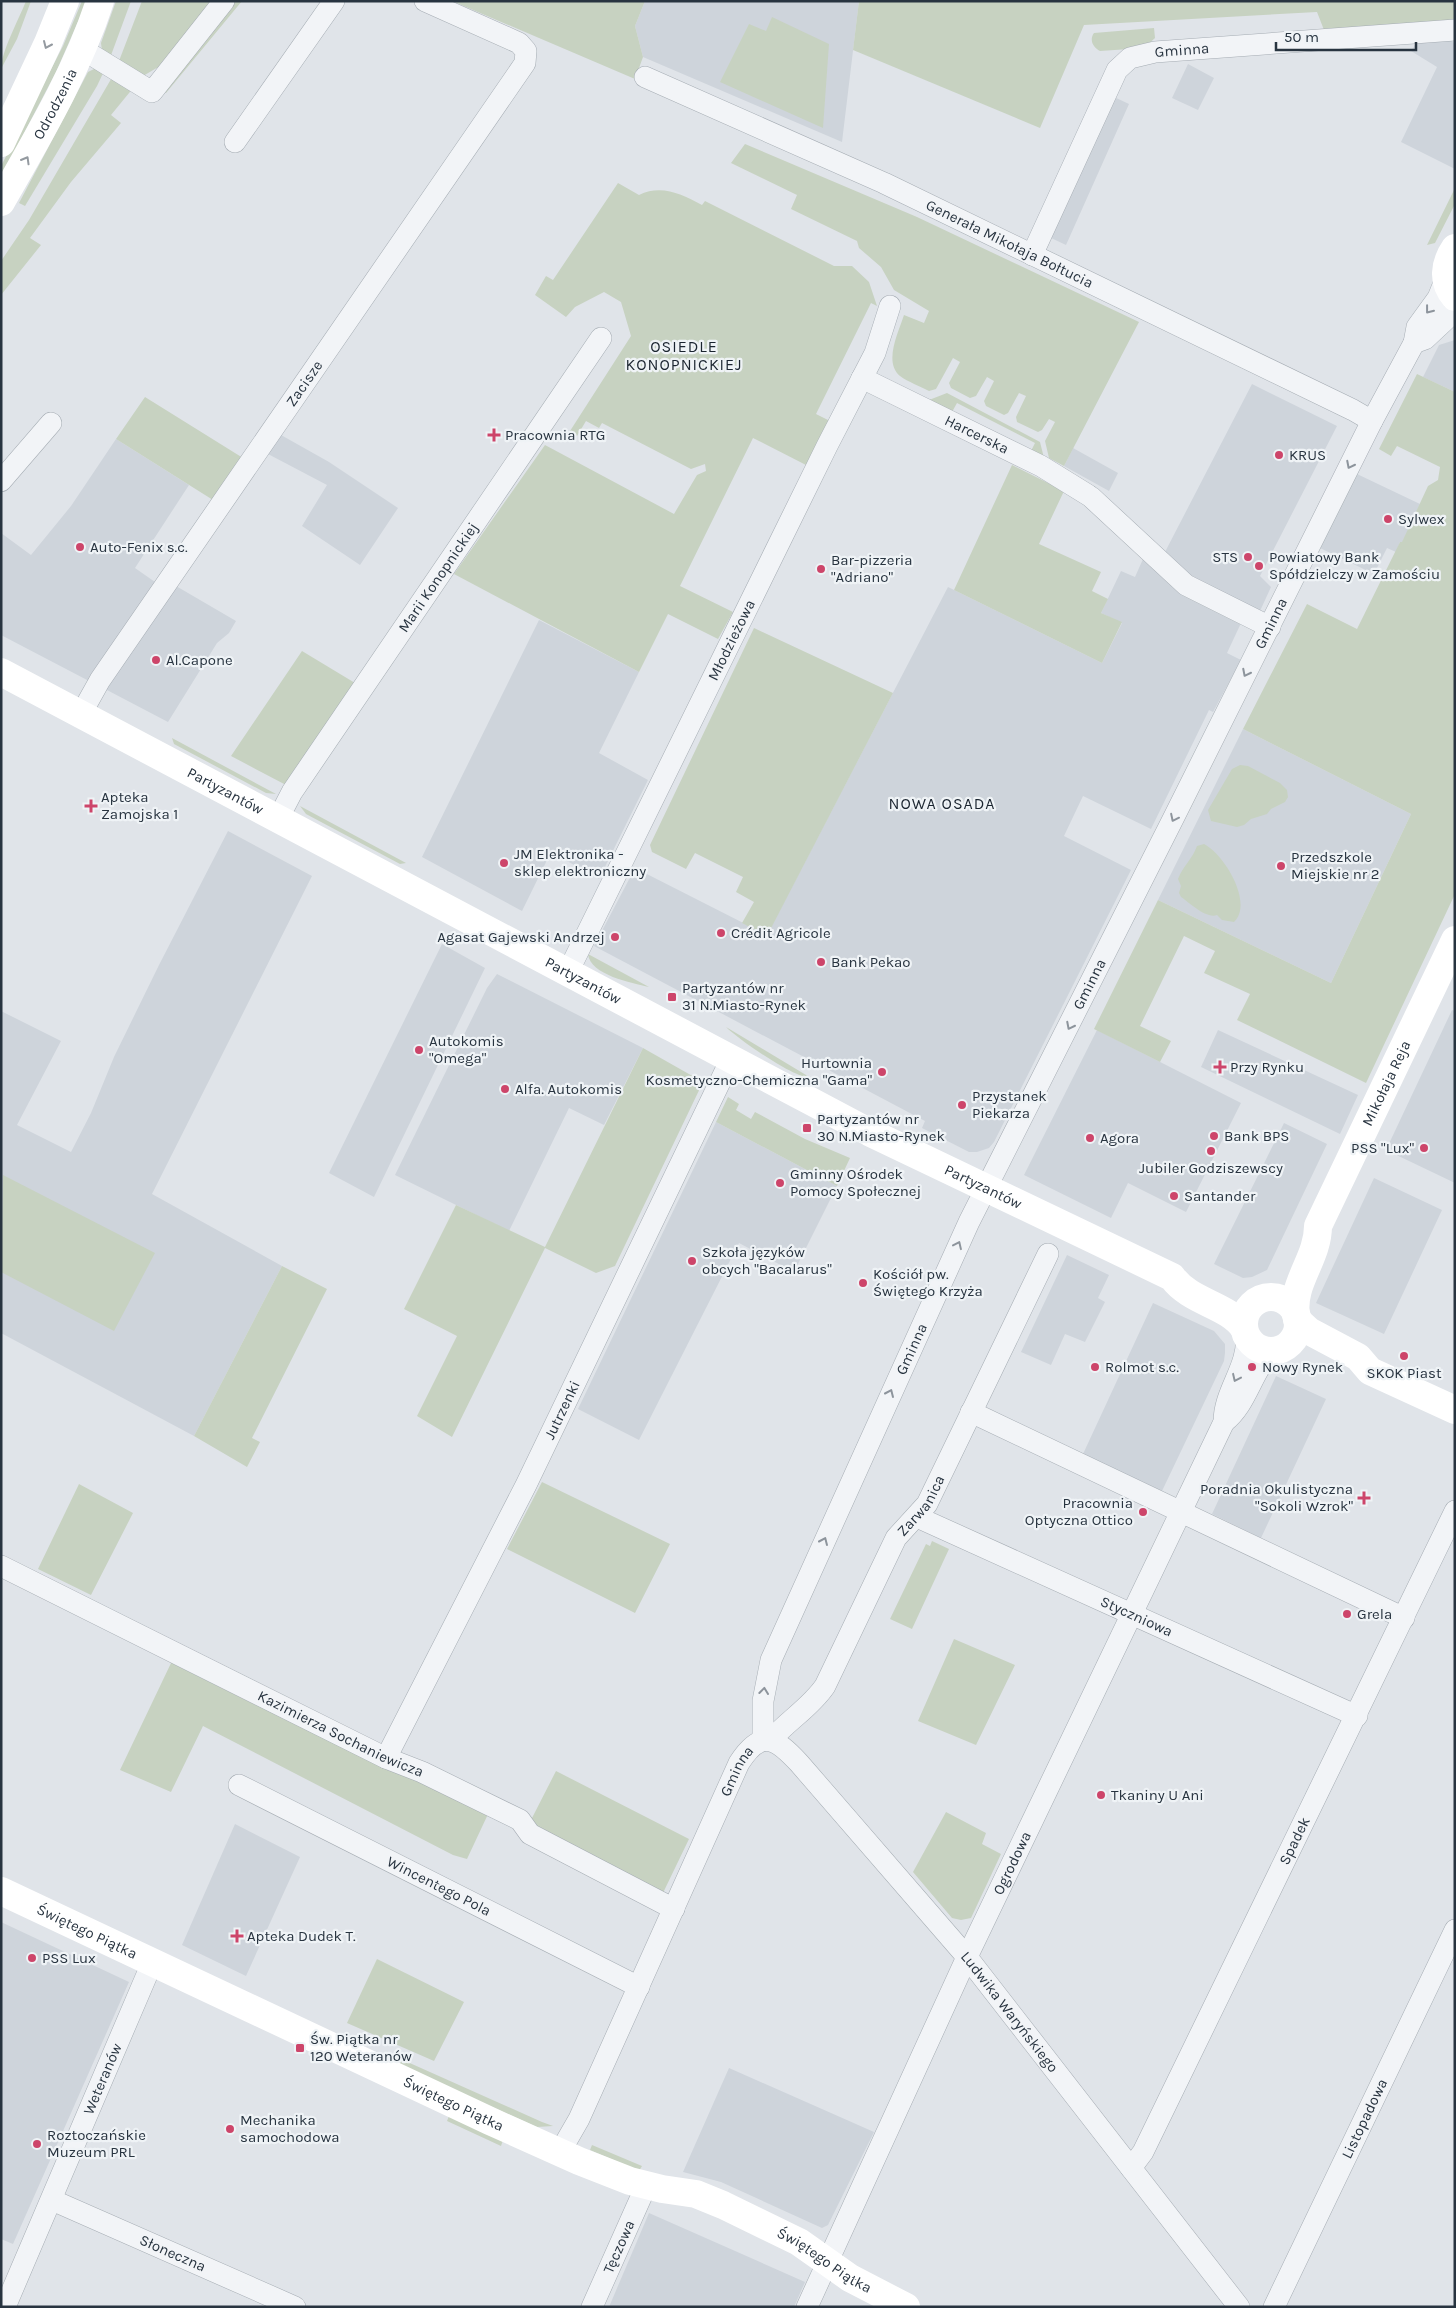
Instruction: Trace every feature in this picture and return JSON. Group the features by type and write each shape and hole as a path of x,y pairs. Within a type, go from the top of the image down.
{"main road":[{"name":"Odrodzenia","path":"1,143 48,43 65,1"},
{"name":"Odrodzenia","path":"1,202 46,124 82,49 100,1"},
{"path":"1450,288 1447,263 1455,248"},
{"name":"Partyzantów","path":"1,672 869,1132 1172,1277 1196,1280 1240,1299 1265,1298"},
{"name":"Mikołaja Reja","path":"1297,1318 1296,1294 1315,1251 1318,1226 1455,940"},
{"name":"Mikołaja Reja","path":"1265,1298 1278,1287 1305,1238 1318,1226"},
{"name":"Partyzantów","path":"1172,1277 1184,1290 1233,1317 1245,1331"},
{"path":"1370,1370 1345,1368 1302,1349 1278,1350 1258,1348 1245,1331 1244,1320 1250,1307 1265,1298 1282,1300 1288,1304 1309,1331 1358,1358 1370,1370 1455,1410"},
{"path":"1278,1350 1294,1338 1297,1318"},
{"name":"Świętego Piątka","path":"1,1891 482,2118 560,2152 616,2176 646,2186 696,2194 710,2200 799,2242 850,2278 906,2307"}],"street":[{"path":"82,49 152,92 224,1"},
{"path":"235,142 334,1"},
{"name":"Zacisze","path":"81,714 104,674 521,71 527,55 519,43 425,1"},
{"name":"Gminna","path":"1032,255 1117,70 1130,58 1155,52 1455,30"},
{"name":"Generała Mikołaja Bołtucia","path":"644,77 872,178 1353,410 1372,421"},
{"name":"Gminna","path":"560,2152 579,2119 739,1763 752,1746 767,1740 762,1713 764,1687 771,1660 891,1391 986,1189 1372,421 1414,343 1417,327 1438,298 1450,288"},
{"name":"Młodzieżowa","path":"568,972 862,378 880,340 890,306"},
{"name":"Gminna","path":"1414,343 1424,339 1455,311"},
{"name":"Marii Konopnickiej","path":"278,819 292,792 601,338"},
{"name":"Harcerska","path":"862,378 1042,466 1090,496 1186,584 1270,627"},
{"path":"1,481 51,423"},
{"name":"Jutrzenki","path":"386,1758 526,1485 731,1059"},
{"name":"Zarwanica","path":"767,1740 815,1700 837,1662 896,1538 927,1504 1048,1254"},
{"name":"Ogrodowa","path":"806,2307 967,1957 1224,1422 1227,1398 1246,1355 1245,1331"},
{"name":"Ogrodowa","path":"1224,1422 1237,1410 1264,1362 1278,1350"},
{"path":"971,1412 1404,1618"},
{"name":"Spadek","path":"1131,2168 1143,2152 1455,1511"},
{"name":"Styczniowa","path":"917,1516 1356,1716"},
{"name":"Kazimierza Sochaniewicza","path":"1,1566 386,1758 422,1772 520,1820 530,1834 674,1909"},
{"name":"Ludwika Waryńskiego","path":"767,1740 781,1744 799,1763 967,1957 1239,2307"},
{"name":"Wincentego Pola","path":"239,1785 639,1987"},
{"name":"Listopadowa","path":"1274,2307 1455,1930"},
{"name":"Weteranów","path":"5,2307 152,1963"},
{"name":"Tęczowa","path":"592,2307 646,2186"},
{"name":"Słoneczna","path":"52,2200 295,2307"}],"shaded area":[{"path":"645,1 859,1 842,142 643,57 635,26"},
{"path":"1441,37 1455,43 1455,169 1401,142 1437,67 1411,51 1419,39"},
{"path":"1188,64 1214,78 1198,110 1172,98"},
{"path":"1112,96 1129,104 1066,245 1049,237"},
{"path":"1455,340 1455,392 1423,377 1439,345"},
{"path":"1252,384 1337,426 1260,576 1271,587 1260,611 1187,577 1165,552"},
{"path":"281,435 329,462 398,508 360,565 302,526 327,485 268,454"},
{"path":"116,439 189,485 135,568 155,582 89,681 1,635 1,533 31,555 71,506"},
{"path":"1073,448 1118,473 1109,491 1064,466"},
{"path":"1357,474 1420,504 1402,543 1400,542 1396,552 1387,548 1374,574 1320,548"},
{"path":"1143,559 1242,621 1227,653 1241,660 1213,712 1209,710 1151,829 1083,796 1064,836 1131,870 994,1142 989,1148 977,1152 969,1152 922,1128 925,1121 594,946 635,868 767,935 948,587 1102,663 1122,623 1101,613 1121,571 1135,577"},
{"path":"176,586 236,621 229,633 217,643 168,722 105,689"},
{"path":"539,620 639,672 599,753 648,780 599,879 551,852 522,911 422,857"},
{"name":"Przedszkole Miejskie nr 2","path":"1243,729 1411,814 1331,983 1158,900"},
{"path":"228,831 312,876 152,1194 282,1266 194,1436 1,1333 1,1011 61,1041 17,1125 71,1152 91,1113 114,1057"},
{"path":"442,944 485,968 374,1197 329,1173"},
{"path":"497,974 643,1048 604,1125 569,1108 509,1231 395,1175 487,988"},
{"path":"1452,1010 1455,1011 1455,1183 1386,1150"},
{"path":"1097,1030 1241,1103 1186,1212 1128,1183 1111,1218 1024,1175"},
{"path":"1218,1030 1358,1095 1340,1134 1201,1067"},
{"path":"716,1122 837,1186 794,1272 739,1243 639,1440 578,1409"},
{"path":"1284,1123 1327,1144 1267,1270 1252,1277 1243,1278 1214,1264"},
{"path":"1374,1178 1442,1210 1384,1334 1316,1303"},
{"path":"1067,1255 1109,1275 1098,1298 1105,1302 1085,1342 1065,1334 1051,1365 1021,1352"},
{"path":"1153,1303 1214,1331 1225,1344 1224,1361 1162,1491 1083,1454"},
{"path":"1276,1376 1326,1399 1261,1538 1212,1514"},
{"path":"235,1824 300,1857 246,1976 182,1945"},
{"path":"1,1922 129,1982 13,2244 1,2239"},
{"path":"729,2068 874,2132 828,2225 822,2228 721,2182 683,2172"},
{"path":"649,2213 805,2282 794,2307 609,2307"}],"green space":[{"path":"26,1 31,1 17,39 1,69 7,45"},
{"path":"82,1 87,1 56,72 1,177 1,166 63,46"},
{"path":"116,1 131,1 110,58 102,51 101,43"},
{"path":"142,1 212,1 160,66 143,76 111,115 121,123 71,182 30,238 41,245 1,295 1,261 29,220 114,74"},
{"path":"231,1 242,1 166,93 161,89"},
{"path":"452,1 645,1 635,26 643,57 635,79"},
{"path":"859,1 1455,1 1455,24 1324,30 1317,12 1084,25 1040,128 853,50"},
{"path":"772,17 829,44 823,128 720,82 749,24 766,31"},
{"path":"1154,28 1155,38 1144,48 1100,51 1092,41 1094,33"},
{"path":"96,68 105,69 97,86 25,206 19,203 88,72"},
{"path":"745,144 917,217 1139,322 1064,466 1049,458 1045,441 1055,422 1049,419 1042,430 1038,432 1017,422 1016,417 1026,396 1019,393 1008,413 1004,415 986,406 984,401 994,381 987,377 976,396 970,398 951,388 949,383 960,362 953,358 936,389 929,391 900,376 895,370 892,355 904,315 924,323 929,311 894,290 881,267 859,248 857,241 791,209 797,195 731,163"},
{"path":"618,183 639,195 655,190 663,190 687,197 702,205 705,201 834,266 852,266 869,282 877,306 871,303 816,414 830,421 806,465 753,438 680,586 733,612 718,639 668,614 639,672 454,574 545,445 674,514 697,475 706,471 705,464 691,469 602,423 599,428 586,421 577,436 570,431 631,336 621,302 604,292 575,307 566,317 535,295 546,276 553,280"},
{"path":"1455,188 1455,204 1435,243 1427,245"},
{"path":"1417,374 1455,392 1455,894 1366,1083 1237,1020 1250,994 1204,973 1215,951 1184,936 1140,1026 1171,1041 1160,1062 1094,1029 1158,900 1331,983 1411,814 1243,729 1307,604 1357,629 1400,542 1402,542 1428,486 1438,480 1440,467 1397,446 1391,456 1379,449"},
{"path":"947,393 1040,442 1044,458 1030,453 1035,443 957,403 952,412 929,400"},
{"path":"145,397 243,458 213,500 116,439"},
{"path":"1012,465 1064,491 1039,544 1101,572 1092,591 1108,599 1101,613 1122,622 1102,663 954,590"},
{"path":"754,628 893,693 767,936 742,923 754,902 736,892 743,877 695,853 686,869 652,852 650,845"},
{"path":"302,651 355,683 286,785 231,756"},
{"path":"172,738 276,794 266,793 174,744"},
{"path":"1240,765 1248,766 1280,783 1287,790 1288,797 1285,802 1271,809 1267,814 1251,819 1244,825 1237,827 1211,821 1208,810 1232,769"},
{"path":"300,806 406,863 400,864 306,814"},
{"path":"1204,844 1212,849 1228,868 1239,892 1241,903 1239,914 1234,922 1222,920 1217,915 1213,916 1203,913 1181,897 1179,893 1181,886 1178,879 1180,874 1197,846"},
{"path":"588,954 649,987 604,973 590,961"},
{"path":"726,1027 811,1078 803,1077 780,1065 754,1049"},
{"path":"643,1048 703,1082 615,1266 596,1273 545,1248 452,1437 417,1416 457,1336 404,1309 456,1205 545,1247"},
{"path":"728,1097 739,1104 736,1110 751,1119 755,1112 805,1139 850,1158 837,1186 716,1122"},
{"path":"3,1175 155,1253 114,1331 1,1272"},
{"path":"282,1266 327,1289 252,1438 260,1442 247,1467 194,1436"},
{"path":"542,1482 670,1544 635,1613 507,1549"},
{"path":"79,1484 133,1513 91,1595 38,1569"},
{"path":"932,1541 949,1549 912,1629 890,1619 926,1544 930,1546"},
{"path":"954,1639 1015,1665 976,1745 918,1721"},
{"path":"172,1661 489,1812 467,1859 453,1855 203,1726 171,1792 120,1770"},
{"path":"556,1771 689,1839 662,1895 533,1828 532,1818"},
{"path":"946,1812 986,1833 982,1844 1001,1854 971,1918 961,1920 952,1918 913,1872"},
{"path":"377,1959 464,2002 434,2061 347,2023"},
{"path":"403,2060 553,2126 537,2127 398,2065"},
{"path":"449,2116 503,2140 501,2146 447,2121"},
{"path":"592,2145 642,2166 639,2171 590,2150"}],"place":[{"name":"Pracownia RTG","path":"494,435"},
{"name":"KRUS","path":"1279,455"},
{"name":"Sylwex","path":"1388,519"},
{"name":"Auto-Fenix s.c.","path":"80,547"},
{"name":"STS","path":"1248,557"},
{"name":"Powiatowy Bank Spółdzielczy w Zamościu","path":"1259,566"},
{"name":"Bar-pizzeria \"Adriano\"","path":"821,569"},
{"name":"Al.Capone","path":"156,660"},
{"name":"Apteka Zamojska 1","path":"91,806"},
{"name":"JM Elektronika - sklep elektroniczny","path":"504,863"},
{"name":"Przedszkole Miejskie nr 2","path":"1281,866"},
{"name":"Crédit Agricole","path":"721,933"},
{"name":"Agasat Gajewski Andrzej","path":"615,937"},
{"name":"Bank Pekao","path":"821,962"},
{"name":"Partyzantów nr 31 N.Miasto-Rynek","path":"672,997"},
{"name":"Autokomis \"Omega\"","path":"419,1050"},
{"name":"Przy Rynku","path":"1220,1067"},
{"name":"Hurtownia Kosmetyczno-Chemiczna \"Gama\"","path":"882,1072"},
{"name":"Alfa. Autokomis","path":"505,1089"},
{"name":"Przystanek Piekarza","path":"962,1105"},
{"name":"Partyzantów nr 30 N.Miasto-Rynek","path":"807,1128"},
{"name":"Bank BPS","path":"1214,1136"},
{"name":"Agora","path":"1090,1138"},
{"name":"PSS \"Lux\"","path":"1424,1148"},
{"name":"Jubiler Godziszewscy","path":"1211,1151"},
{"name":"Gminny Ośrodek Pomocy Społecznej","path":"780,1183"},
{"name":"Santander","path":"1174,1196"},
{"name":"Szkoła języków obcych \"Bacalarus\"","path":"692,1261"},
{"name":"Kościół pw. Świętego Krzyża","path":"863,1283"},
{"name":"SKOK Piast","path":"1404,1356"},
{"name":"Rolmot s.c.","path":"1095,1367"},
{"name":"Nowy Rynek","path":"1252,1367"},
{"name":"Poradnia Okulistyczna \"Sokoli Wzrok\"","path":"1364,1498"},
{"name":"Pracownia Optyczna Ottico","path":"1143,1512"},
{"name":"Grela","path":"1347,1614"},
{"name":"Tkaniny U Ani","path":"1101,1795"},
{"name":"Apteka Dudek T.","path":"237,1936"},
{"name":"PSS Lux","path":"32,1958"},
{"name":"Św. Piątka nr 120 Weteranów","path":"300,2048"},
{"name":"Mechanika samochodowa","path":"230,2129"},
{"name":"Roztoczańskie Muzeum PRL","path":"37,2144"}],"district":[{"name":"OSIEDLE KONOPNICKIEJ","path":"684,355"},
{"name":"NOWA OSADA","path":"942,803"}]}
